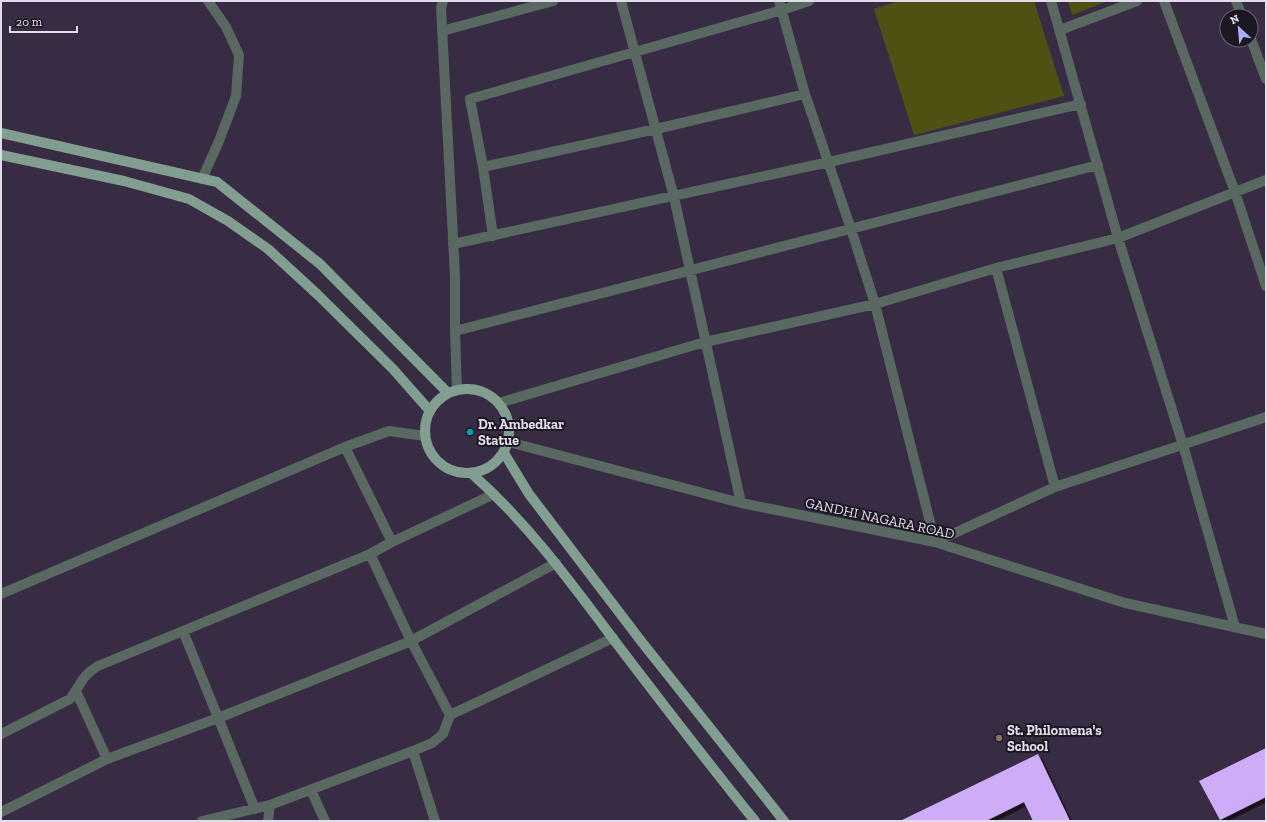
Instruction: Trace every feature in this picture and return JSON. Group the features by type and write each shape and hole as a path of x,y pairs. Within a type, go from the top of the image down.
{"main road":[{"path":"1,133 217,182 320,264 452,392"},
{"path":"1,155 131,183 188,200 228,221 268,249 317,294 393,369 430,411"},
{"path":"480,391 499,403 508,421 508,442 504,453 490,467 471,473 449,470 432,456 424,436 430,411 438,401 452,392 480,391"},
{"path":"504,453 530,494 636,635 784,821"},
{"path":"471,473 494,494 556,563 697,750 755,821"}],"street":[{"path":"202,179 219,141 236,96 238,55 226,27 208,1"},
{"path":"443,1 441,8 442,31 455,276 455,331 452,392"},
{"path":"442,31 553,1"},
{"path":"621,1 674,197 741,503"},
{"path":"493,236 483,167 470,99 635,52 780,6 809,1"},
{"path":"1051,1 1118,238 1183,445 1235,627"},
{"path":"1060,30 1136,1"},
{"path":"1164,1 1235,192 1266,286"},
{"path":"780,6 805,94 829,162 874,304 935,542 1055,487 1266,417"},
{"path":"1254,48 1266,79"},
{"path":"483,167 805,94"},
{"path":"453,244 674,197 1081,104"},
{"path":"455,331 690,269 1098,165"},
{"path":"499,403 705,342 874,304 996,268 1118,238 1266,180"},
{"path":"996,268 1055,487"},
{"path":"1,594 345,447 389,431 424,436"},
{"name":"GANDHI NAGARA ROAD","path":"508,442 741,503 935,542 1125,603 1266,634"},
{"path":"345,447 392,542"},
{"path":"1,734 70,699 82,679 89,671 98,666 370,554 392,542 494,494"},
{"path":"370,554 411,641 450,715"},
{"path":"1,812 107,759 218,718 411,641 556,563"},
{"path":"183,631 255,809"},
{"path":"202,821 270,805 414,752 432,743 443,734 450,715 612,638"},
{"path":"76,691 107,759"},
{"path":"414,752 435,821"},
{"path":"311,790 325,821"},
{"path":"268,821 270,805"}],"shaded area":[{"path":"899,1 1034,1 1064,96 914,135 874,9"},
{"path":"1068,1 1108,1 1072,15"}],"building":[{"path":"1266,748 1266,797 1220,820 1199,781"},
{"path":"1038,754 1070,821 1033,821 1024,802 986,821 900,821"}],"place":[{"name":"Dr. Ambedkar Statue","path":"470,432"},
{"name":"St. Philomena's School","path":"999,738"}]}
